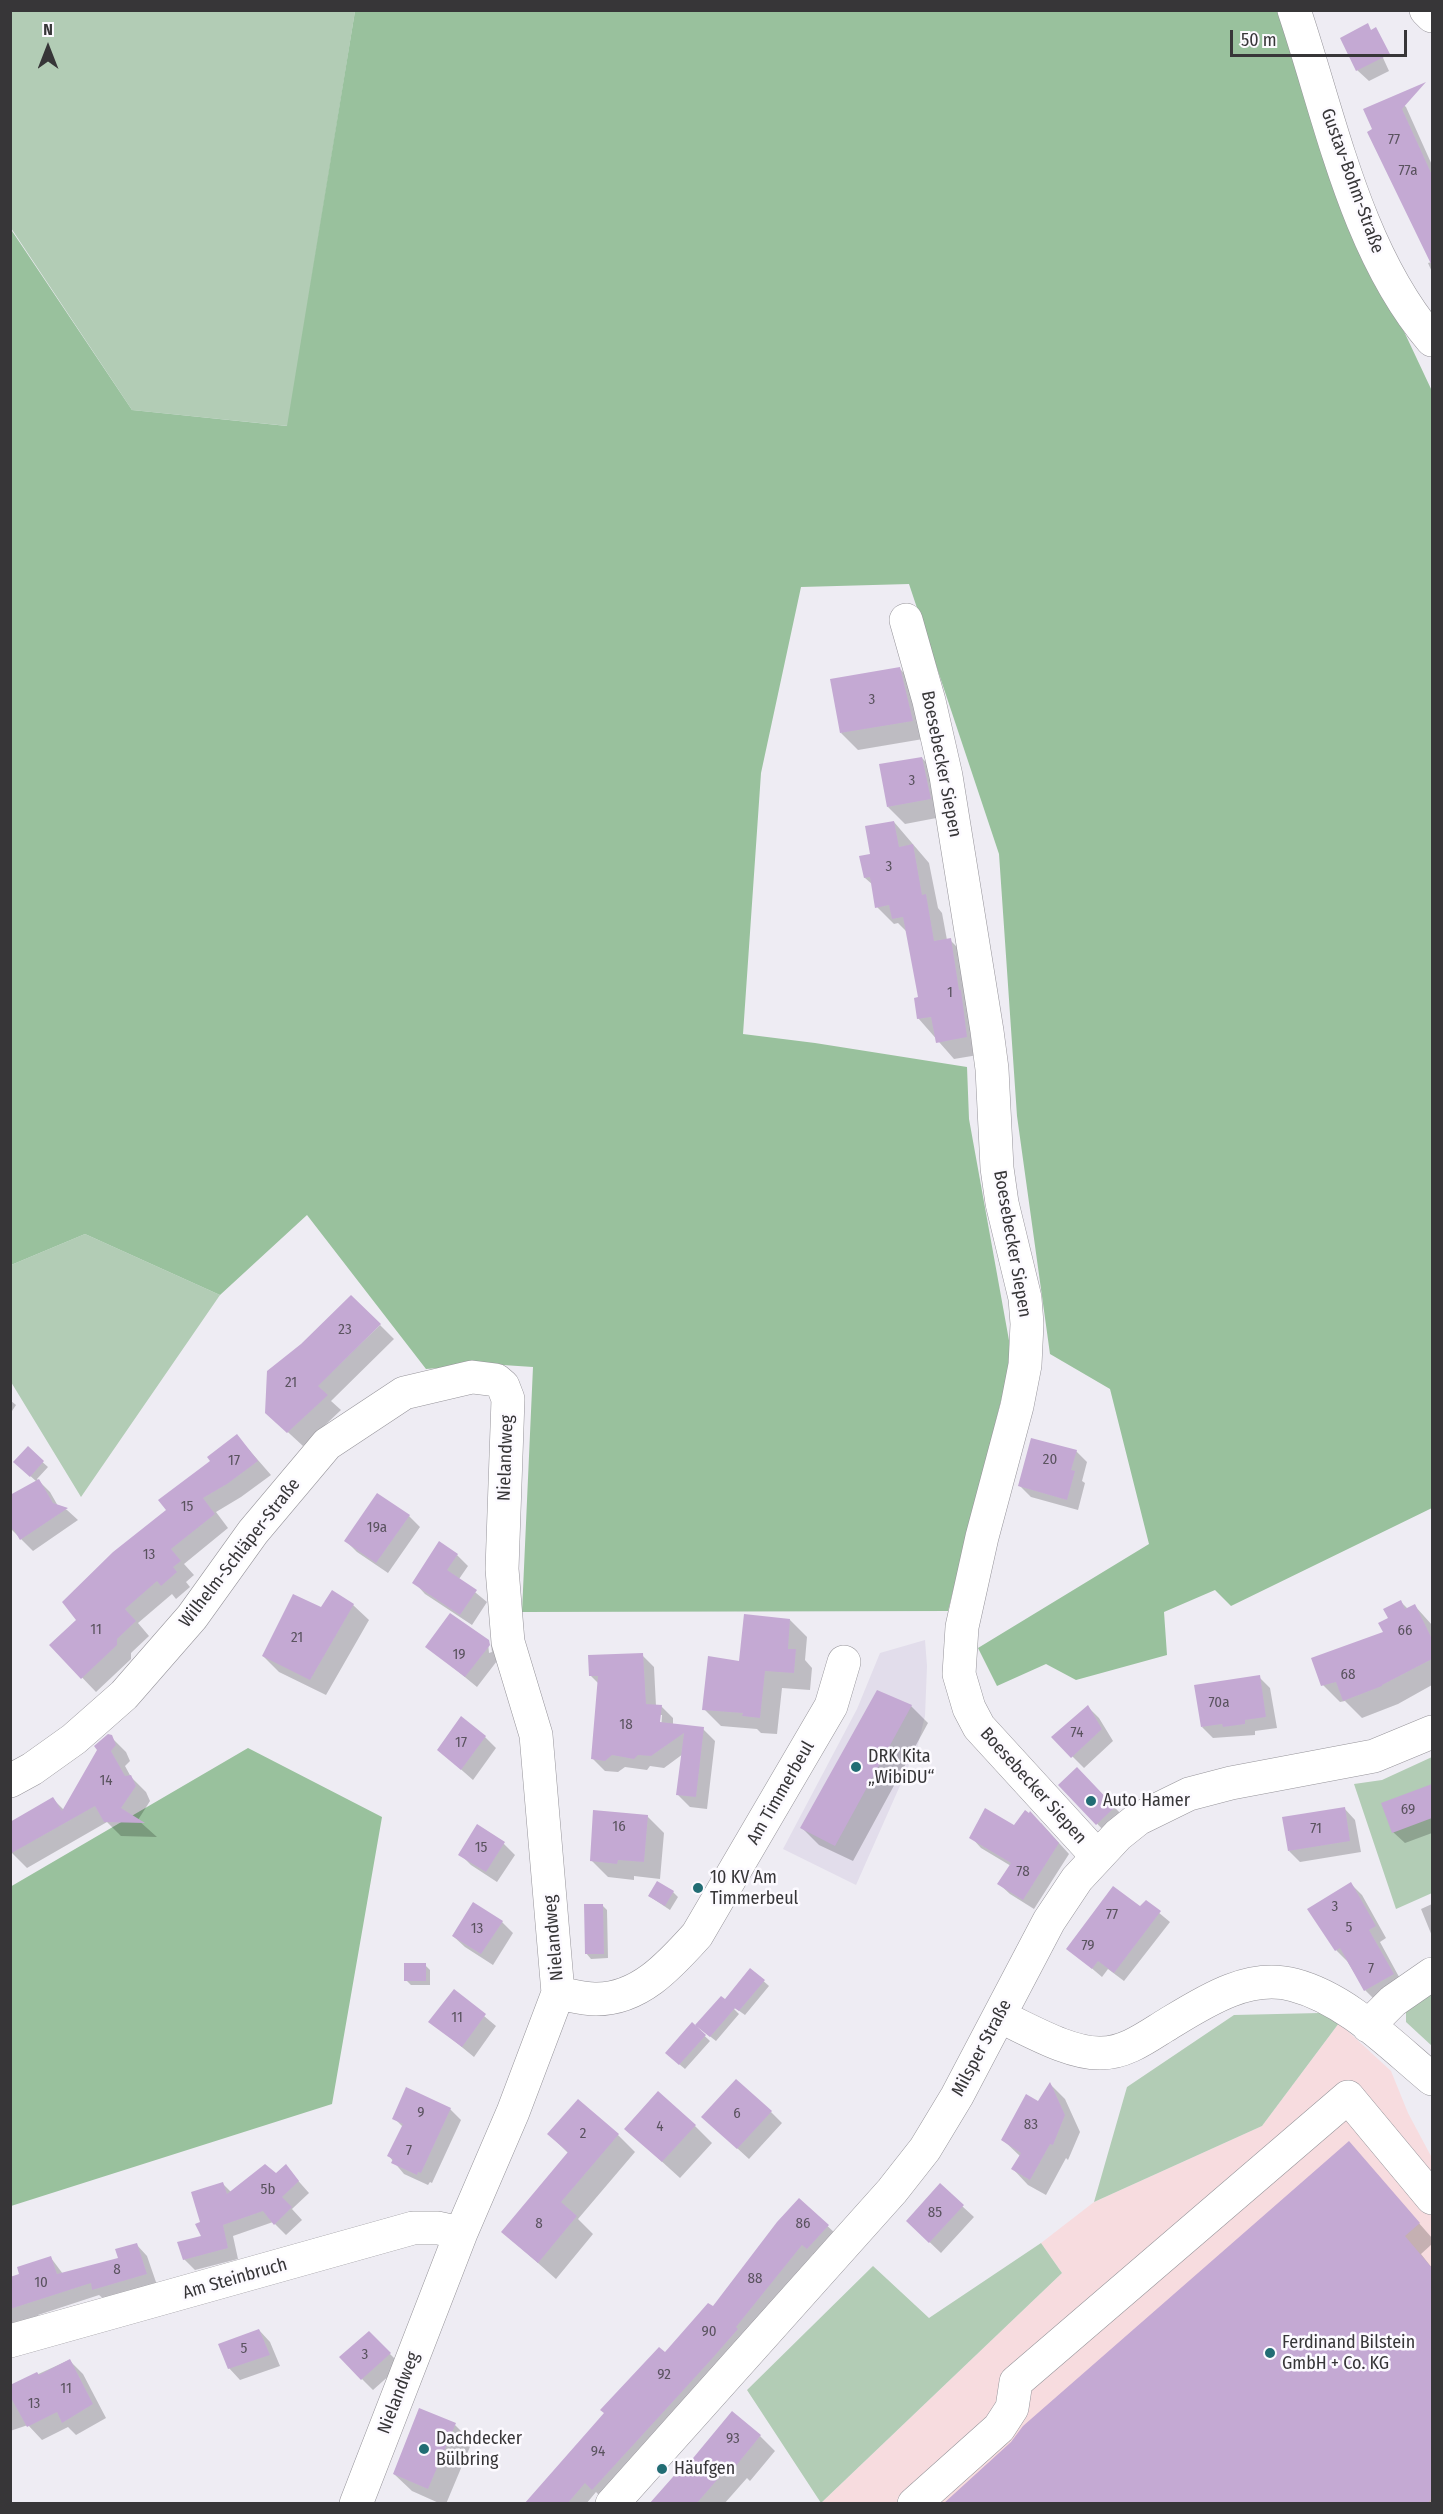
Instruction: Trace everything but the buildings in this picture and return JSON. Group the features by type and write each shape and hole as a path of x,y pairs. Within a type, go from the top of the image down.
{"street":[{"name":"Gustav-Bohm-Straße","path":"1294,10 1364,222 1382,263 1404,303 1432,340"},
{"path":"1426,10 1432,16"},
{"name":"Boesebecker Siepen","path":"906,620 929,701 946,776 992,1069 997,1168 1002,1203 1025,1298 1027,1324 1025,1365 1017,1406 964,1615 958,1656 959,1674 969,1708 979,1727 1097,1856"},
{"name":"Wilhelm-Schläper-Straße","path":"10,1781 32,1769 74,1739 124,1695 192,1617 253,1532 327,1444 404,1393 472,1377 496,1380"},
{"name":"Nielandweg","path":"356,2504 461,2233 513,2112 558,1993 536,1735 507,1642 502,1569 508,1400 503,1386 496,1380"},
{"name":"Am Timmerbeul","path":"558,1993 593,2000 615,1998 644,1985 671,1964 697,1935 831,1706 843,1662"},
{"name":"Milsper Straße","path":"612,2504 892,2191 925,2149 957,2096 1049,1921 1077,1879 1097,1856 1138,1820 1189,1794 1231,1783 1374,1756 1432,1732"},
{"path":"1368,2026 1393,2001 1432,1974"},
{"path":"999,2016 1079,2050 1102,2053 1134,2046 1225,1992 1250,1984 1274,1982 1294,1985 1346,2010 1432,2079"},
{"path":"915,2504 999,2428 1012,2408 1016,2382 1348,2097 1432,2198"},
{"name":"Am Steinbruch","path":"10,2342 413,2228 438,2228 461,2233"}],"shaded area":[{"path":"925,1640 927,1666 925,1716 918,1745 856,1885 783,1849 857,1709 880,1653"},
{"name":"Ferdinand Bilstein GmbH + Co. KG","path":"1339,2023 1391,2071 1408,2113 1432,2158 1432,2503 820,2504 1062,2273 1041,2243 1094,2202 1262,2126"}],"green space":[{"path":"12,11 355,11 288,426 132,410 11,228"},
{"path":"355,11 1278,11 1354,225 1432,391 1432,1508 1231,1606 1215,1590 1164,1612 1167,1655 1076,1680 1046,1664 997,1686 978,1648 1149,1544 1110,1389 1050,1354 1017,1116 999,854 909,584 801,587 761,773 743,1034 967,1067 969,1119 1012,1357 948,1611 522,1612 533,1367 488,1364 426,1369 307,1215 220,1295 85,1234 11,1265 10,228 132,410 287,426"},
{"path":"85,1234 220,1295 81,1497 11,1382 11,1265"},
{"path":"248,1748 382,1817 332,2104 11,2206 10,1887"},
{"path":"1432,1757 1432,1893 1396,1909 1354,1784 1382,1780"},
{"path":"1432,1988 1432,2046 1406,2022 1406,2009"},
{"path":"1320,2013 1339,2023 1262,2126 1094,2202 1127,2087 1234,2015"},
{"path":"1041,2243 1062,2273 821,2503 747,2390 873,2266 929,2318"}],"place":[{"name":"DRK Kita „WibiDU“","path":"856,1767"},
{"name":"Auto Hamer","path":"1091,1801"},
{"name":"10 KV Am Timmerbeul","path":"698,1888"},
{"name":"Ferdinand Bilstein GmbH + Co. KG","path":"1270,2353"},
{"name":"Dachdecker Bülbring","path":"424,2449"},
{"name":"Häufgen","path":"662,2469"}]}
